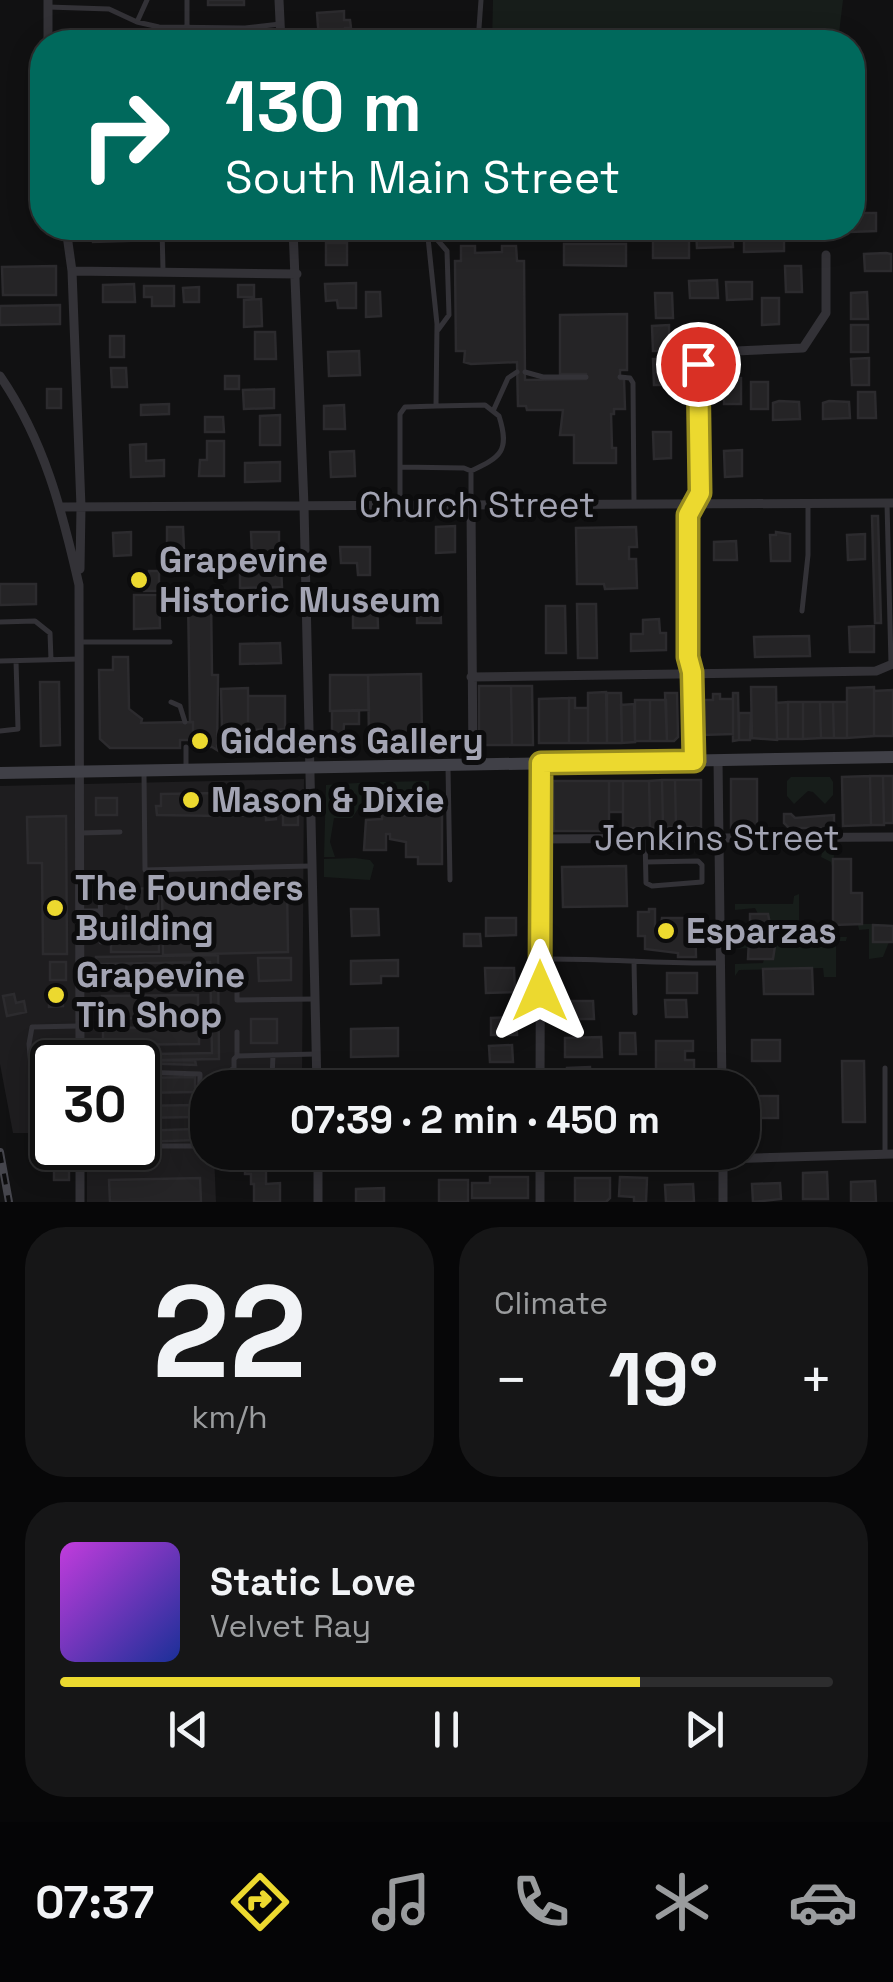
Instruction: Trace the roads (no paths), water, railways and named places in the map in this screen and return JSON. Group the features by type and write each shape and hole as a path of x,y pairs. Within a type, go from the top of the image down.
{"main road":[{"path":"1,771 893,757"}],"street":[{"path":"279,0 280,30"},
{"path":"48,4 48,30"},
{"path":"68,240 80,507 80,1040"},
{"path":"295,240 316,1070"},
{"path":"694,761 692,672 688,657 688,515 700,493 698,364 714,352 803,348 826,313 826,256"},
{"path":"72,271 297,274"},
{"path":"0,376 23,409 43,453 62,507 79,585"},
{"name":"Church Street","path":"62,507 890,503"},
{"path":"470,506 472,763"},
{"path":"472,677 876,671 892,664"},
{"path":"718,760 722,1070"},
{"path":"540,1070 541,763"},
{"name":"Jenkins Street","path":"540,839 893,837"},
{"path":"760,1156 889,1154"},
{"path":"80,1170 80,1202"},
{"path":"318,1170 318,1202"},
{"path":"540,1170 540,1202"},
{"path":"723,1170 723,1202"}],"lane":[{"path":"109,9 114,0"},
{"path":"137,22 147,0"},
{"path":"187,0 187,27"},
{"path":"479,30 481,0"},
{"path":"48,4 109,9 160,27 245,28 280,24"},
{"path":"162,240 163,270"},
{"path":"428,240 437,332 436,406"},
{"path":"437,240 447,251 450,315 437,332"},
{"path":"494,409 508,378 517,372"},
{"path":"525,372 543,377 586,378"},
{"path":"620,377 630,378 633,383 634,504"},
{"path":"400,467 471,470 498,458 502,452 502,426 494,409 406,407 400,414 400,467 400,506"},
{"path":"470,506 471,470"},
{"path":"802,611 808,503"},
{"path":"890,503 892,664"},
{"path":"0,622 35,622 50,632 51,660"},
{"path":"79,642 170,642"},
{"path":"0,661 79,659"},
{"path":"0,731 18,729 16,661"},
{"path":"172,702 180,706 186,722"},
{"path":"186,747 186,769"},
{"path":"448,764 450,880"},
{"path":"144,770 145,870 313,866"},
{"path":"80,833 120,832"},
{"path":"645,838 646,883 652,886 702,882 702,865 698,861 646,862"},
{"path":"100,883 101,942"},
{"path":"80,911 100,911"},
{"path":"540,959 722,963"},
{"path":"634,961 635,1013"},
{"path":"236,970 237,1000 315,1000"},
{"path":"30,1055 32,1027 80,1026"},
{"path":"231,1070 237,1056 237,1032"},
{"path":"237,1056 316,1054"},
{"path":"272,1055 272,1070"},
{"path":"885,1068 889,1154"},
{"path":"160,1073 200,1074 199,1143 160,1146"}],"railway":[{"path":"0,1152 9,1202"}],"place":[{"name":"Grapevine Historic Museum","path":"139,580"},
{"name":"Giddens Gallery","path":"200,741"},
{"name":"Mason & Dixie","path":"191,800"},
{"name":"The Founders Building","path":"55,908"},
{"name":"Esparzas","path":"666,931"},
{"name":"Grapevine Tin Shop","path":"56,995"}]}
